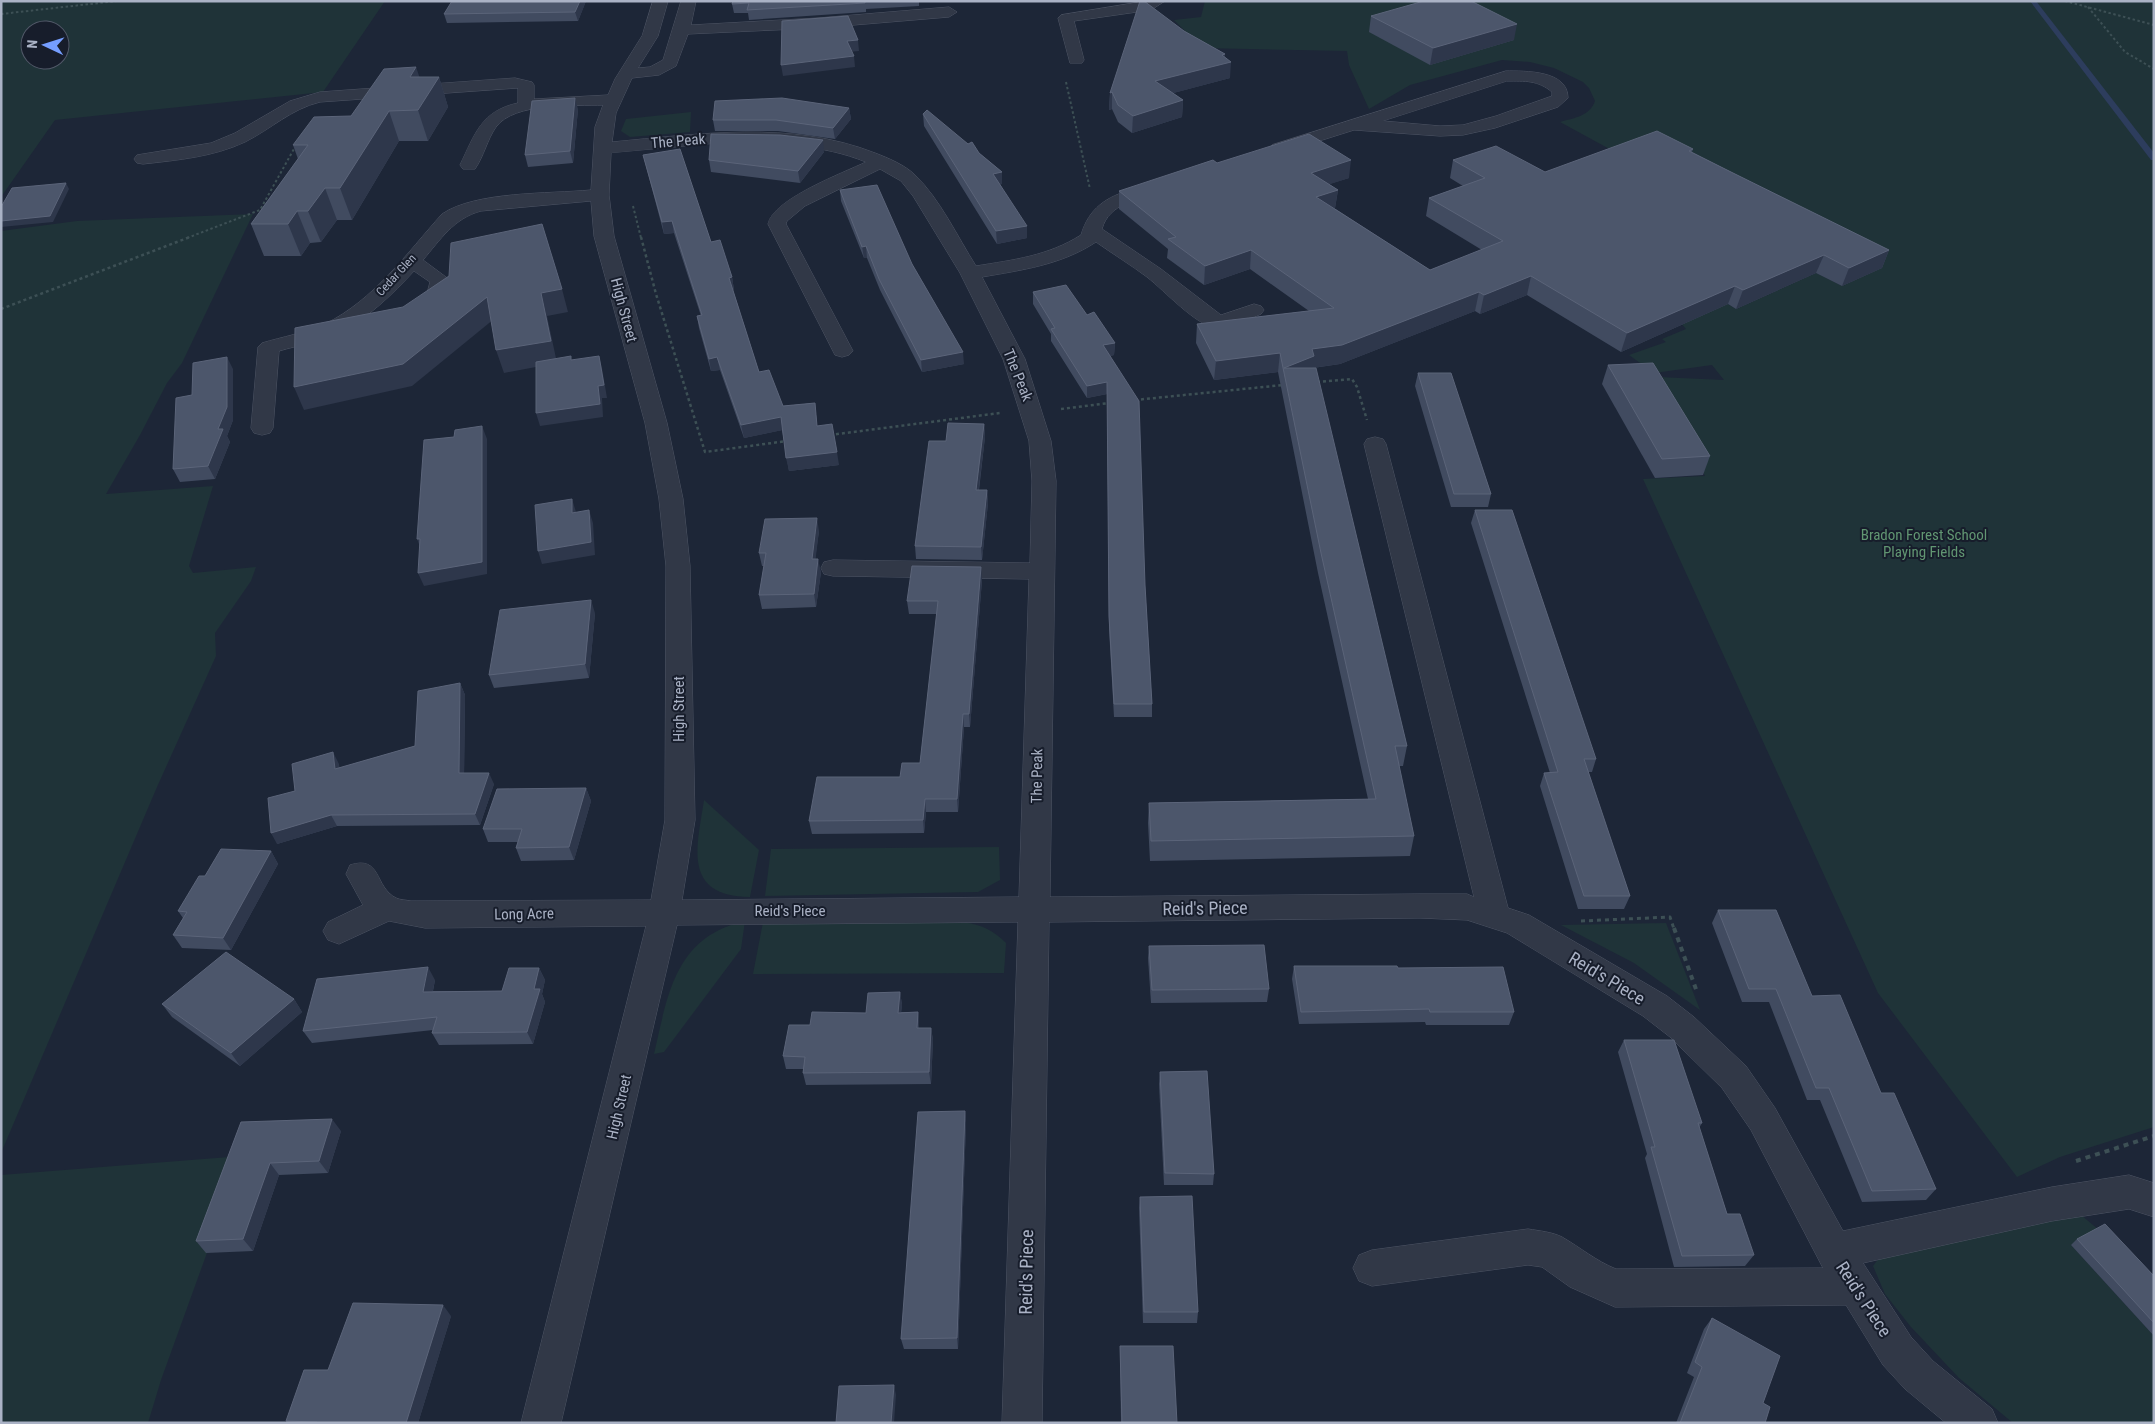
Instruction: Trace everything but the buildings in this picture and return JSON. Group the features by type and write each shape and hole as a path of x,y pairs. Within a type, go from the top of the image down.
{"street":[{"name":"High Street","path":"541,1423 604,1173 665,912 680,820 678,566 671,499 656,423 604,236 600,195 604,127 612,100 650,36 662,1"},
{"path":"628,73 653,72 665,68 673,60 689,1"},
{"path":"1076,60 1066,18 1146,6 1158,1"},
{"path":"682,30 818,23 949,12"},
{"path":"1261,155 1353,125 1506,76 1535,76 1552,83 1560,91 1560,98 1552,103 1470,128 1453,131 1381,124 1353,125"},
{"path":"143,159 191,153 228,144 291,105 323,97 515,83 526,85 526,106"},
{"path":"469,166 492,120 504,112 526,106 612,100"},
{"name":"The Peak","path":"603,148 760,136 813,141 843,148 881,162 907,177 915,185 970,273 1014,360 1033,413 1040,441 1044,481 1035,911"},
{"path":"842,351 777,224 778,219 798,202 881,162"},
{"path":"970,273 1060,256 1090,238 1095,222 1114,202 1169,184"},
{"name":"Cedar Glen","path":"262,428 269,346 330,329 361,310 410,261 449,218 462,210 480,205 600,195"},
{"path":"1095,222 1204,314 1220,323 1254,310"},
{"path":"408,322 435,302 440,291 440,280 410,261"},
{"path":"330,329 376,326"},
{"path":"1375,444 1494,914"},
{"path":"833,568 1042,571"},
{"path":"339,931 385,909 373,898 361,874"},
{"name":"Reid's Piece","path":"665,912 1035,911 1420,906 1467,907 1494,914 1518,924 1655,1006 1682,1026 1734,1077 1763,1119 1834,1251 1898,1351 1919,1375 1942,1410 1978,1423"},
{"name":"Long Acre","path":"385,909 425,915 665,912"},
{"name":"Reid's Piece","path":"1022,1423 1035,911"},
{"path":"1834,1251 2052,1204 2130,1192 2154,1200"},
{"path":"1372,1268 1528,1247 1549,1250 1583,1274 1615,1288 1855,1286"}],"path":[{"path":"1,14 117,1"},
{"path":"2065,1 2154,25"},
{"path":"2088,7 2125,52 2154,69"},
{"path":"1065,76 1094,204 1095,222"},
{"path":"1,308 260,210 323,97"},
{"path":"631,198 656,294 705,452 794,440"},
{"path":"1314,383 1352,379 1357,387 1375,444"},
{"path":"1126,401 1286,385"},
{"path":"822,436 1010,412 1033,413 1116,402"},
{"path":"1575,921 1670,917 1699,997"}],"green space":[{"path":"1,1 385,1 323,92 55,120 1,197"},
{"name":"Bradon Forest School Playing Fields","path":"1205,1 2154,1 2154,1127 2060,1157 2017,1177 1878,993 1643,479 1705,476 1658,377 1724,380 1712,365 1654,373 1629,355 1666,342 1662,339 1686,329 1681,323 1726,303 1736,309 1816,273 1842,286 1881,268 1626,158 1560,122 1576,118 1585,113 1593,106 1595,101 1589,88 1583,82 1554,68 1530,62 1502,60 1410,85 1369,109 1349,65 1347,51 1202,48 1174,20 1201,17"},
{"path":"691,112 690,132 630,137 621,131 626,119"},
{"path":"253,214 182,363 167,383 106,494 213,486 189,566 193,573 256,567 251,581 215,633 216,656 157,787 1,1153 1,231 77,221"},
{"path":"704,800 759,850 750,897 728,894 713,888 704,878 699,866 698,851"},
{"path":"999,847 1000,880 978,892 765,896 771,849"},
{"path":"745,921 741,949 664,1052 654,1054 670,990 678,971 689,954 703,940 722,929"},
{"path":"763,922 970,923 992,931 1006,943 1004,973 753,974"},
{"path":"1666,923 1700,1010 1634,963 1561,925"},
{"path":"242,1156 161,1380 148,1423 1,1423 1,1175"},
{"path":"2064,1214 2081,1215 2099,1230 2071,1245 2154,1336 2154,1423 2013,1423 1959,1378 1911,1327 1885,1294 1873,1266 1882,1254"}],"waterway":[{"path":"2033,1 2154,158"}]}
